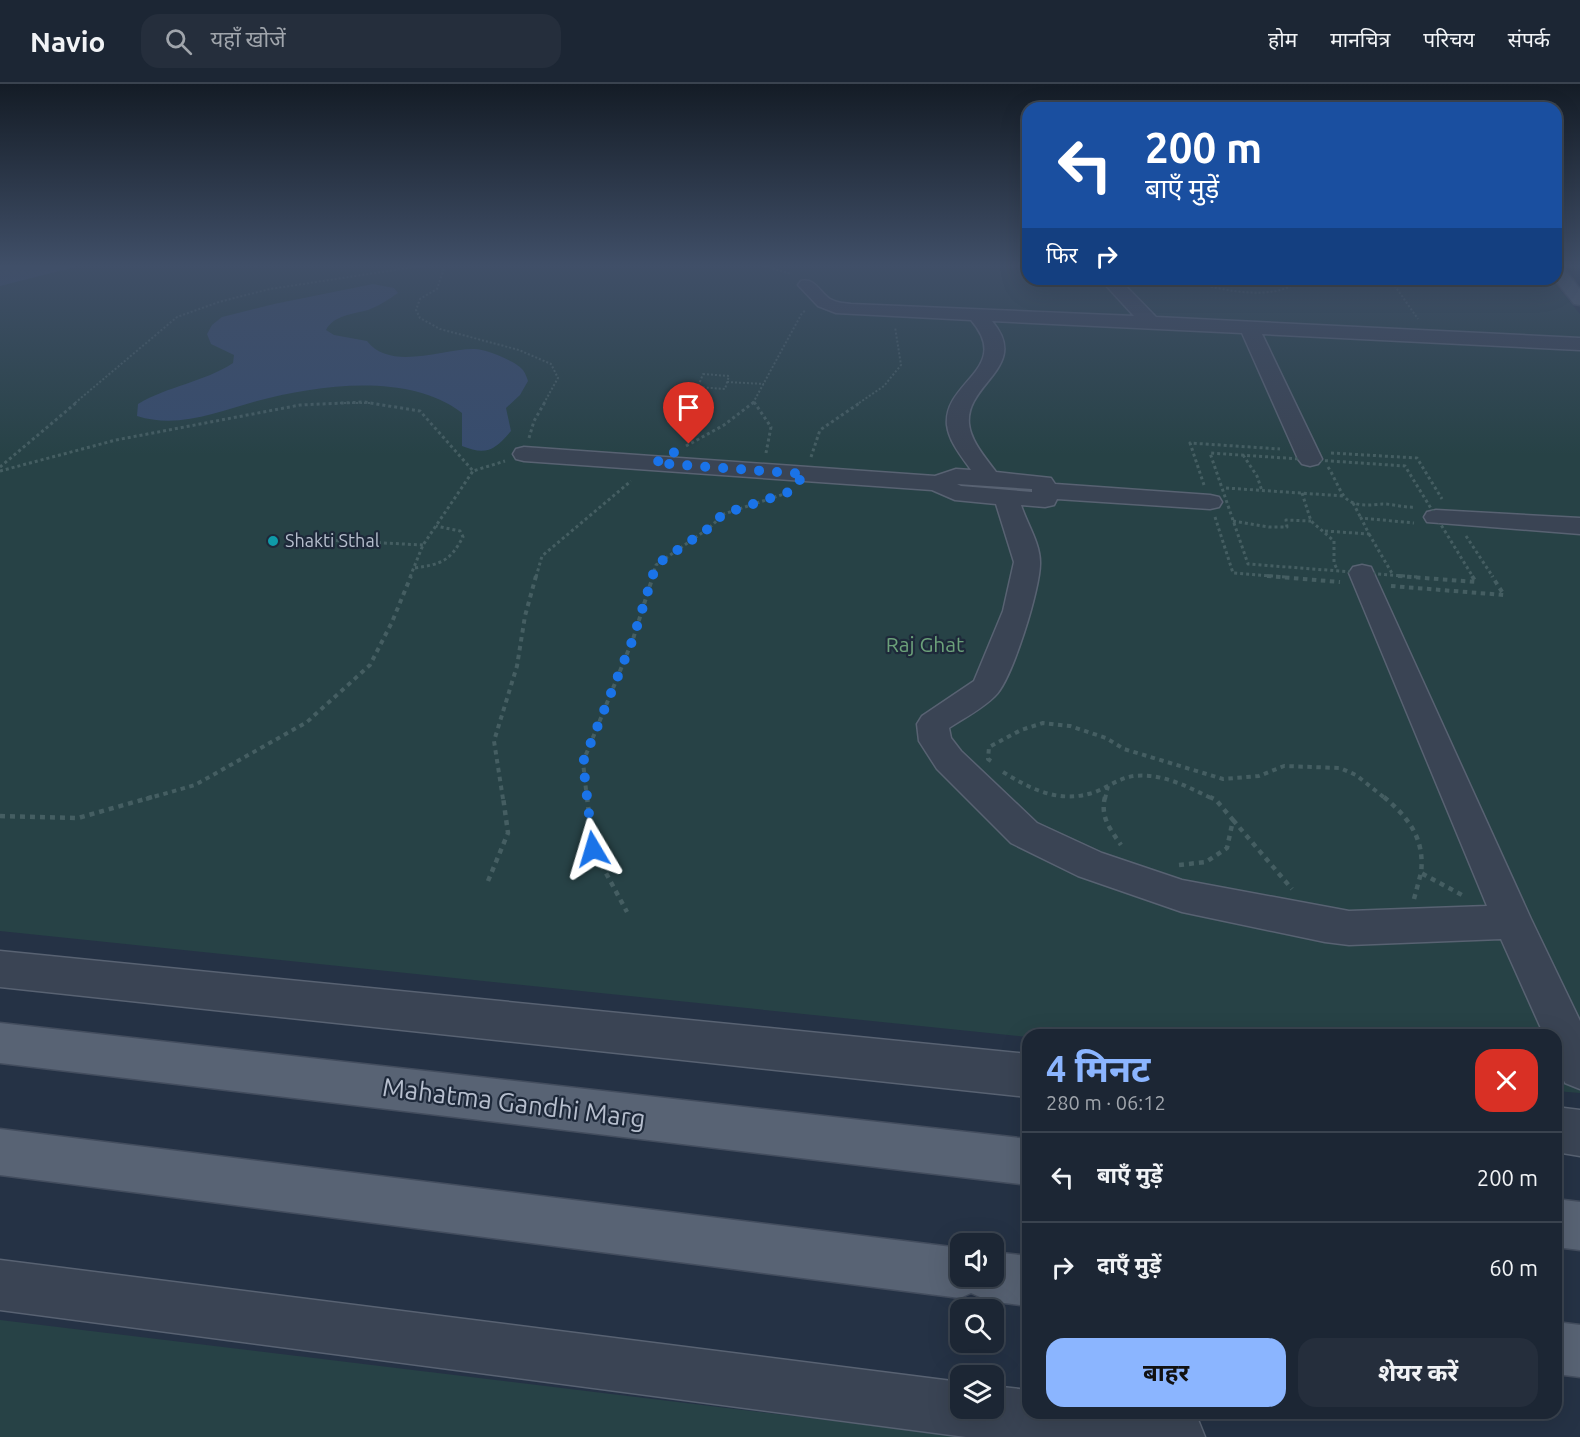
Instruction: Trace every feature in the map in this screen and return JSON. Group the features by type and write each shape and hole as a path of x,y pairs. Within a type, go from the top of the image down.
{"main road":[{"name":"Mahatma Gandhi Marg","path":"0,1043 1022,1161"},
{"path":"0,1152 950,1272"},
{"path":"1562,1224 1580,1226"},
{"path":"1004,1278 1022,1280"},
{"path":"1562,1349 1580,1351"}],"street":[{"path":"987,328 992,334 995,345 987,372 960,407 958,421 962,438 999,488 1009,507 1021,537 1027,562 1017,611 996,667 985,688 933,724 935,741 949,760 1024,833 1091,865 1182,896 1349,928 1513,922"},
{"path":"1250,328 1309,452"},
{"path":"1272,328 1580,344"},
{"path":"524,454 938,483 955,493 999,488 1045,500 1044,491 1216,495"},
{"path":"1431,519 1580,526"},
{"path":"1367,582 1513,922 1580,1068"},
{"path":"0,969 1022,1075"},
{"path":"1562,1131 1580,1133"},
{"path":"0,1285 1022,1417"},
{"path":"1038,1419 1177,1437"}],"path":[{"path":"0,467 164,328"},
{"path":"0,816 78,818 195,785 307,722 370,665 392,622 423,545 473,471 524,454 534,421 558,378 551,364 530,354 437,328"},
{"path":"488,881 508,833 494,741 518,666 525,616 542,556 613,494 655,463 724,425 754,402 794,328"},
{"path":"627,912 593,849 583,762 633,639 656,565 709,528 723,514 789,492 805,474 820,430 884,386 901,365 895,328"},
{"path":"1425,328 1431,336"},
{"path":"703,374 729,376 727,382 725,389 698,387 703,374"},
{"path":"727,382 764,384"},
{"path":"0,471 116,440 300,405 364,402 420,411 473,471"},
{"path":"754,402 771,428 762,471"},
{"path":"1367,582 1248,564 1233,521 1216,495 1190,443 1309,452 1405,466 1431,519 1476,582 1367,582 1233,573 1216,495 1210,453 1243,455 1309,452 1338,482 1344,496 1353,503 1369,534 1367,582"},
{"path":"1243,455 1257,476 1262,490"},
{"path":"1216,495 1262,490 1344,496"},
{"path":"1302,493 1311,521"},
{"path":"1353,503 1376,506 1384,504 1431,519"},
{"path":"1361,518 1431,519"},
{"path":"1233,521 1269,527 1287,527 1286,520 1311,521 1334,541 1334,562 1367,582"},
{"path":"414,568 443,564 453,555 463,537 460,531 436,526"},
{"path":"1325,531 1369,534"},
{"path":"306,539 423,545"},
{"path":"1324,925 1216,800 1170,779 1136,776 1120,779 1094,792 1064,797 1030,789 1004,772 988,759 989,747 1021,730 1043,723 1070,726 1106,738 1124,749 1223,779 1259,777 1284,766 1340,768 1356,775 1402,812 1417,833 1423,857 1421,873 1513,922"},
{"path":"1108,786 1103,806 1105,821 1120,844 1125,847"},
{"path":"1170,863 1181,866 1206,862 1227,848 1233,820"}],"green space":[{"name":"Raj Ghat","path":"0,328 1580,328 1580,1093 1562,1092 1562,1029 1022,1029 1022,1036 0,931"},
{"path":"0,1320 966,1437 0,1437"}],"water":[{"path":"210,328 327,328 326,330 334,335 367,341 377,350 404,357 475,349 513,362 524,372 528,381 520,395 506,408 511,431 495,447 484,451 462,446 462,413 440,400 390,387 362,386 308,390 182,420 152,420 137,416 138,404 210,375 233,363 234,355 211,344 207,334"}],"place":[{"name":"Shakti Sthal","path":"273,541"}],"route":[{"path":"593,849 583,762 633,639 656,565 709,528 723,514 789,492 805,474 655,463 689,444"}]}
